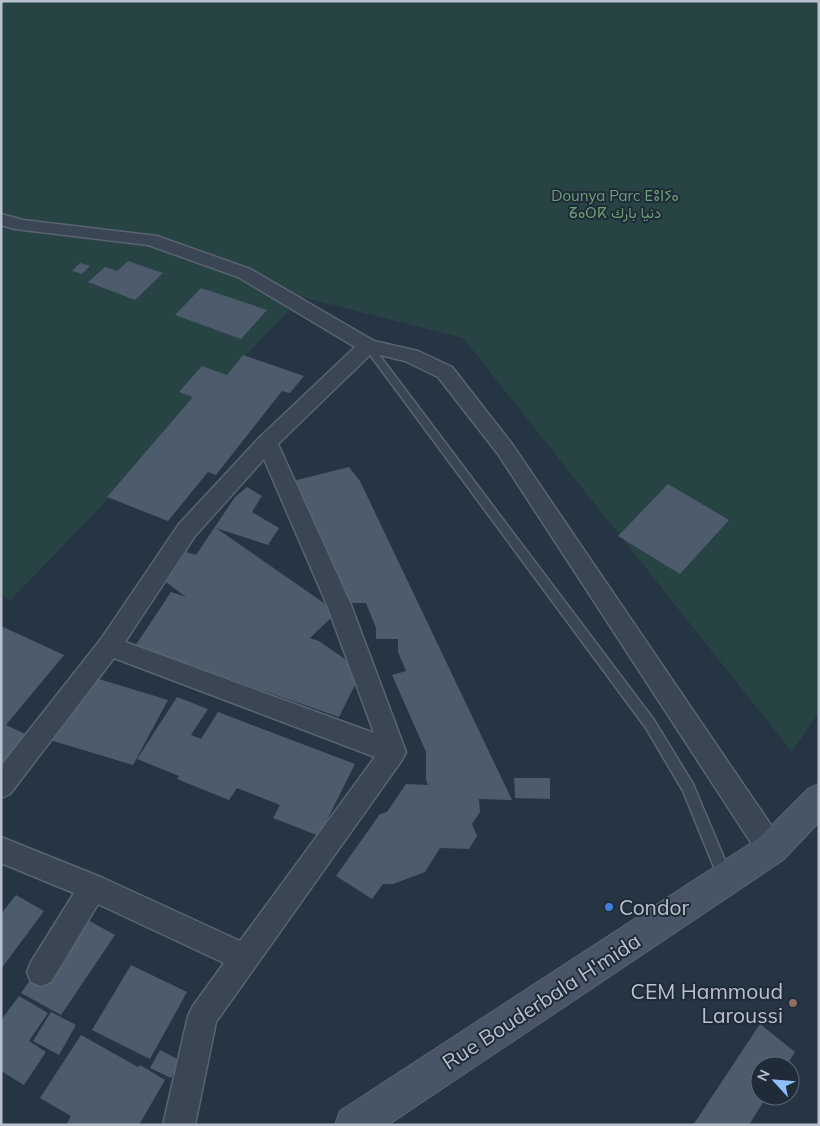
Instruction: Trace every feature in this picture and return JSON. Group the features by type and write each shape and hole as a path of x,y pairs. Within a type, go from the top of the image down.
{"main road":[{"name":"Rue Bouderbala H'mida","path":"354,1125 771,849 819,799"}],"street":[{"path":"1,219 21,225 151,240 244,273 368,346 411,356 445,372 504,449 771,849"},
{"path":"1,786 109,646 188,530 267,442 368,346"},
{"path":"267,442 339,605 393,752"},
{"path":"109,646 393,752"},
{"path":"179,1125 203,1016 393,752"},
{"path":"1,850 94,886 244,958"},
{"path":"41,972 94,886"}],"lane":[{"path":"368,346 650,724 688,788 726,879"}],"green space":[{"name":"Dounya Parc ⴹⵓⵏⵢⴰ ⵒⴰⵔⴽ دنيا بارك","path":"1,1 819,1 819,712 792,752 463,338 302,297 10,601 1,594"}],"building":[{"path":"128,261 163,273 135,300 88,282 105,267 117,271"},
{"path":"80,263 90,266 82,274 72,271"},
{"path":"201,288 267,310 241,339 175,315"},
{"path":"243,355 304,376 290,393 282,391 216,475 208,472 168,521 107,497 193,397 179,392 202,366 227,375"},
{"path":"349,467 360,481 512,800 479,799 480,812 472,824 477,836 469,849 440,848 425,872 393,884 383,884 372,899 336,876 380,814 387,812 406,784 428,785 426,780 426,752 392,675 406,671 398,652 398,639 376,639 376,628 366,603 346,603 289,482"},
{"path":"668,484 729,520 680,574 618,536"},
{"path":"247,487 262,496 252,512 279,528 268,545 216,528 337,612 310,638 319,641 362,671 339,717 135,646 171,592 186,597 166,582 186,552 196,555 235,497"},
{"path":"1,626 64,655 6,725 34,738 1,782"},
{"path":"89,676 168,700 133,765 50,740"},
{"path":"177,697 208,709 191,735 201,739 218,712 355,764 319,836 273,818 280,805 237,788 229,800 177,779 179,776 137,759"},
{"path":"514,778 550,778 550,799 515,798"},
{"path":"16,895 44,911 1,969 1,914"},
{"path":"77,914 115,935 61,1015 21,993"},
{"path":"131,965 187,992 150,1059 92,1030"},
{"path":"19,996 48,1013 29,1041 46,1052 24,1085 1,1071 1,1020"},
{"path":"51,1012 76,1025 59,1055 33,1041"},
{"path":"760,1024 795,1052 792,1056 750,1056 750,1106 761,1106 749,1125 693,1125"},
{"path":"81,1035 165,1080 139,1125 66,1125 71,1116 40,1098"},
{"path":"160,1050 181,1061 171,1078 150,1068"}],"place":[{"name":"Condor","path":"609,907"},
{"name":"CEM Hammoud Laroussi","path":"793,1003"}]}
